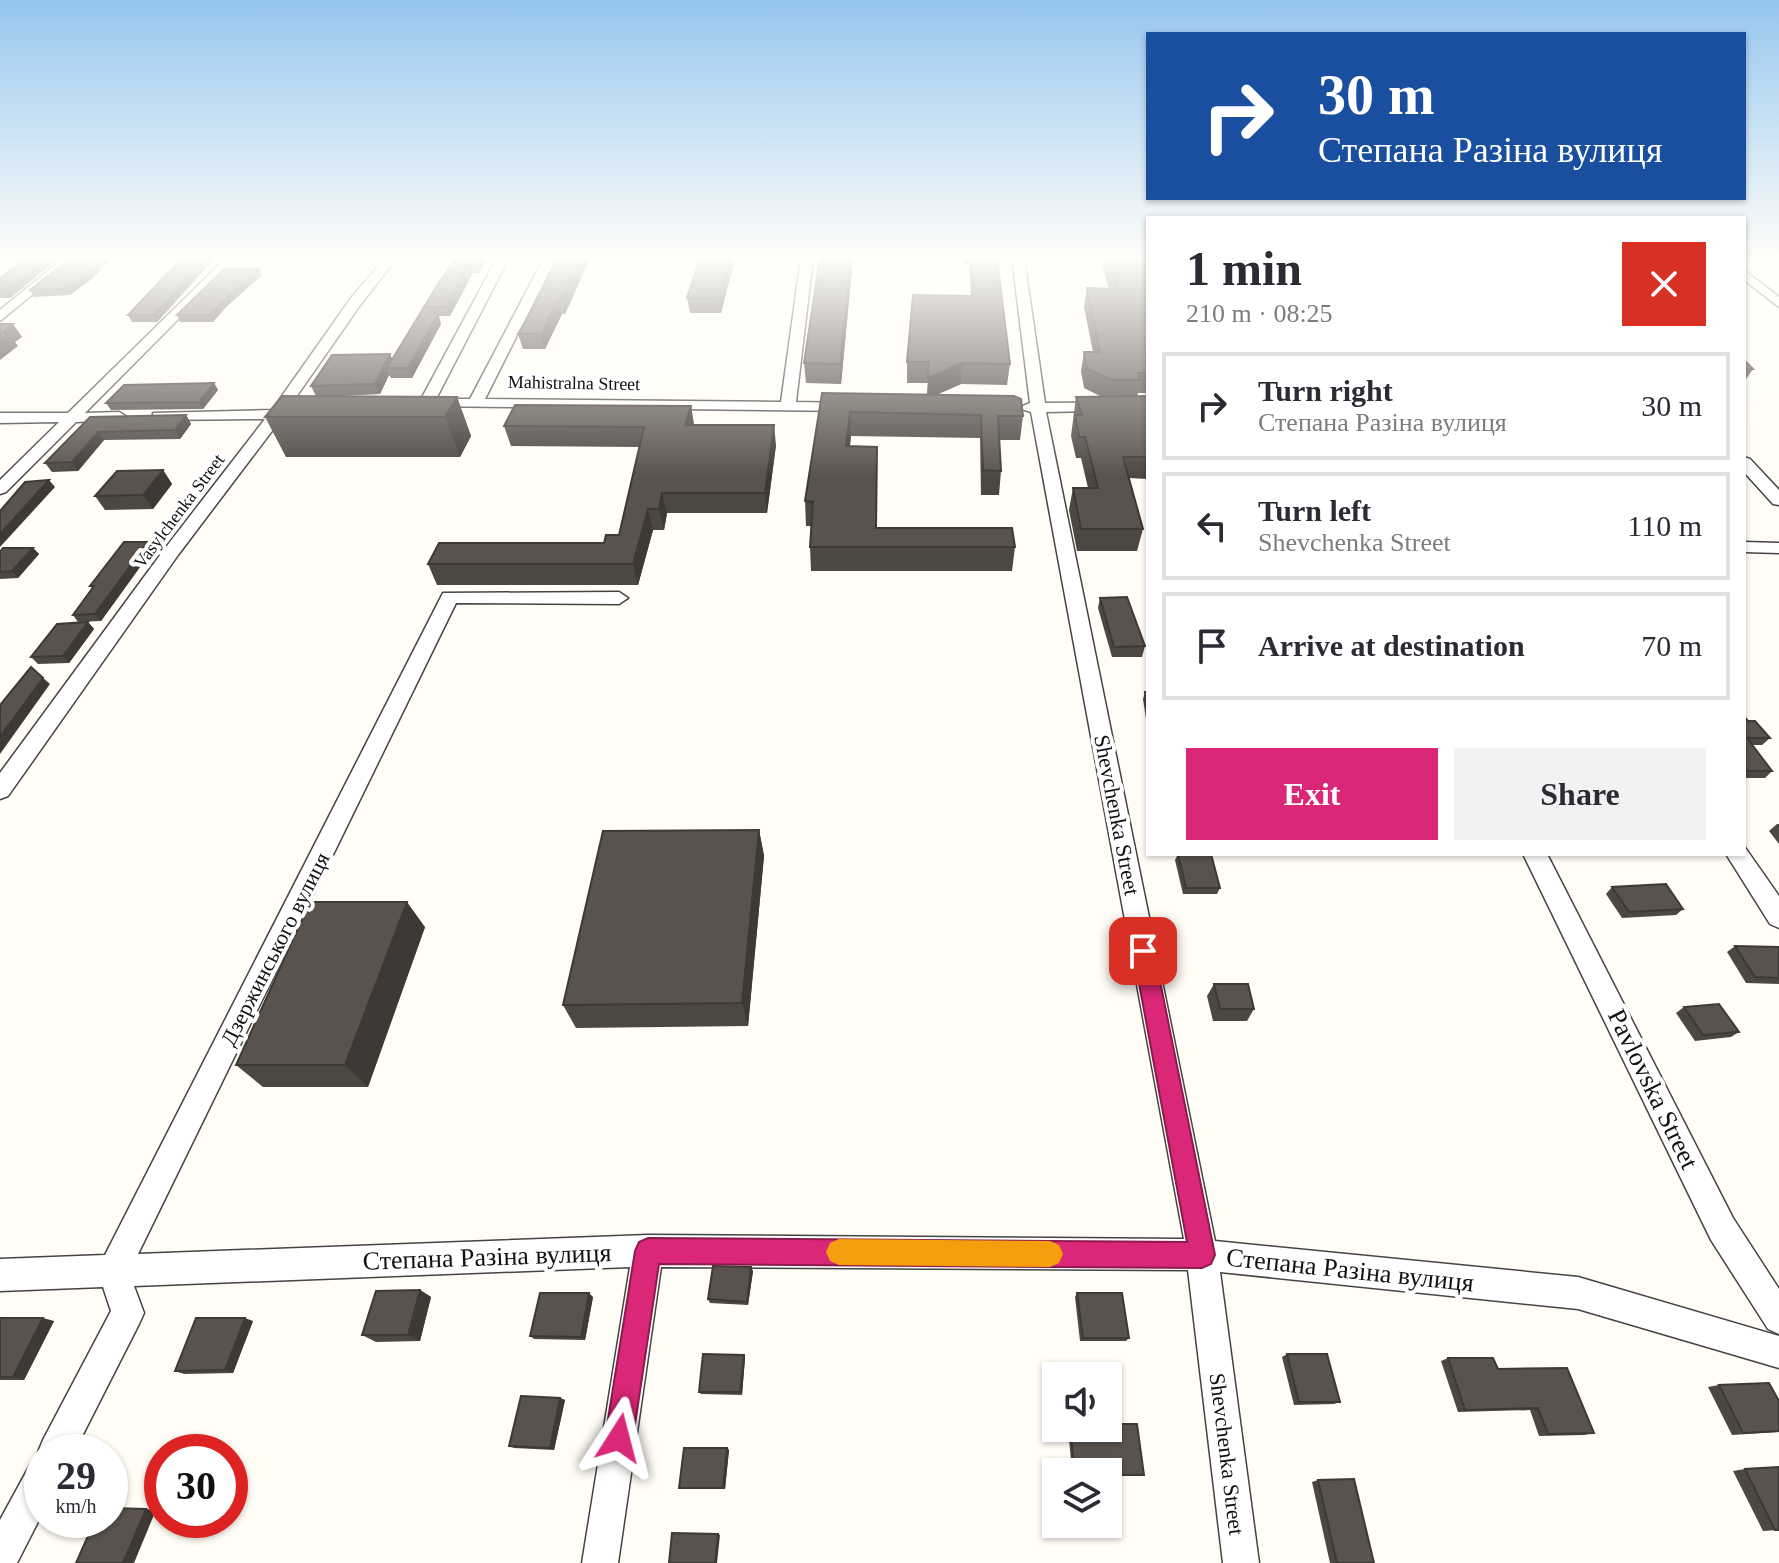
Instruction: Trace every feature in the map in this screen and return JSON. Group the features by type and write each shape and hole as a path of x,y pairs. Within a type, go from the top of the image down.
{"street":[{"path":"0,489 158,331"},
{"name":"Vasylchenka Street","path":"0,790 335,331"},
{"name":"Mahistralna Street","path":"462,331 420,404 868,407"},
{"path":"476,402 513,331"},
{"path":"788,406 798,331"},
{"name":"Shevchenka Street","path":"1028,331 1038,408 1202,1255 1241,1563"},
{"path":"1008,408 1146,406"},
{"path":"0,418 306,413"},
{"path":"1746,464 1779,500"},
{"path":"1746,547 1779,548"},
{"name":"Дзержинського вулиця","path":"113,1272 450,597 619,598"},
{"name":"Pavlovska Street","path":"1536,856 1722,1229 1779,1318"},
{"path":"1739,856 1779,917"},
{"path":"600,1563 648,1251"},
{"name":"Степана Разіна вулиця","path":"0,1275 648,1251 1202,1255 1578,1293 1779,1352"},
{"path":"64,1434 128,1313 113,1272"},
{"path":"0,1557 24,1511"}],"building":[{"path":"410,331 429,331 408,368 387,368"},
{"path":"520,331 542,331 541,334 518,334"},
{"path":"809,331 843,331 840,364 804,363"},
{"path":"910,331 1006,331 1010,364 962,363 928,378 929,362 907,362"},
{"path":"1096,331 1146,331 1146,373 1138,373 1140,380 1111,380 1087,369 1084,352 1100,352"},
{"path":"390,354 375,384 311,386 332,355"},
{"path":"214,383 199,402 106,403 124,385"},
{"path":"822,393 1014,396 1021,399 1023,416 998,416 1001,471 983,470 981,415 850,412 846,446 877,447 876,528 1012,528 1015,547 810,547 813,502 805,501"},
{"path":"282,396 457,397 445,417 265,417"},
{"path":"1146,396 1146,457 1123,457 1143,529 1081,529 1073,488 1098,488 1085,437 1079,437 1075,415 1082,415 1076,397"},
{"path":"515,405 691,406 685,425 774,425 765,493 662,493 659,509 648,509 633,564 428,564 439,543 604,543 606,535 619,535 644,427 504,426"},
{"path":"186,415 175,430 98,432 72,462 45,463 90,417"},
{"path":"163,470 143,495 95,496 117,471"},
{"path":"49,480 0,534 0,511 25,482"},
{"path":"124,542 148,542 95,614 73,615 94,586 90,586"},
{"path":"3,548 33,548 12,571 0,572 0,552"},
{"path":"1127,597 1145,646 1114,647 1100,598"},
{"path":"88,622 63,656 31,657 57,624"},
{"path":"31,667 43,678 0,737 0,705"},
{"path":"1746,718 1755,721 1770,738 1747,738 1772,771 1747,771"},
{"path":"759,830 742,1003 563,1005 603,831"},
{"path":"1178,856 1212,856 1220,888 1186,888"},
{"path":"1666,884 1683,909 1629,912 1612,887"},
{"path":"310,902 407,902 345,1065 236,1065"},
{"path":"1735,946 1779,947 1779,978 1755,977"},
{"path":"1214,984 1248,984 1254,1009 1220,1009"},
{"path":"1719,1004 1739,1032 1703,1035 1684,1007"},
{"path":"713,1266 751,1267 747,1302 708,1299"},
{"path":"420,1290 408,1335 362,1335 376,1291"},
{"path":"540,1293 589,1293 581,1337 530,1336"},
{"path":"1077,1293 1122,1293 1129,1338 1083,1338"},
{"path":"0,1318 43,1318 13,1377 0,1377"},
{"path":"196,1318 245,1318 225,1370 175,1371"},
{"path":"703,1354 744,1355 740,1392 699,1392"},
{"path":"1287,1354 1327,1354 1340,1402 1299,1402"},
{"path":"1448,1358 1493,1358 1498,1369 1567,1368 1594,1433 1548,1434 1538,1408 1465,1410"},
{"path":"1769,1383 1779,1401 1779,1431 1743,1433 1719,1385"},
{"path":"521,1396 560,1398 550,1448 509,1446"},
{"path":"1122,1424 1137,1424 1144,1475 1122,1475 1122,1458 1073,1458 1072,1442 1122,1442"},
{"path":"684,1448 727,1448 723,1488 679,1488"},
{"path":"1779,1467 1779,1530 1775,1530 1745,1469"},
{"path":"1354,1479 1374,1563 1337,1563 1318,1480"},
{"path":"128,1508 144,1509 123,1563 76,1563 87,1538 128,1538"},
{"path":"672,1533 718,1534 715,1563 669,1563"}],"slow traffic":[{"path":"839,1252 1050,1254"}],"route":[{"path":"619,1438 648,1251 1202,1255 1143,951"}]}
